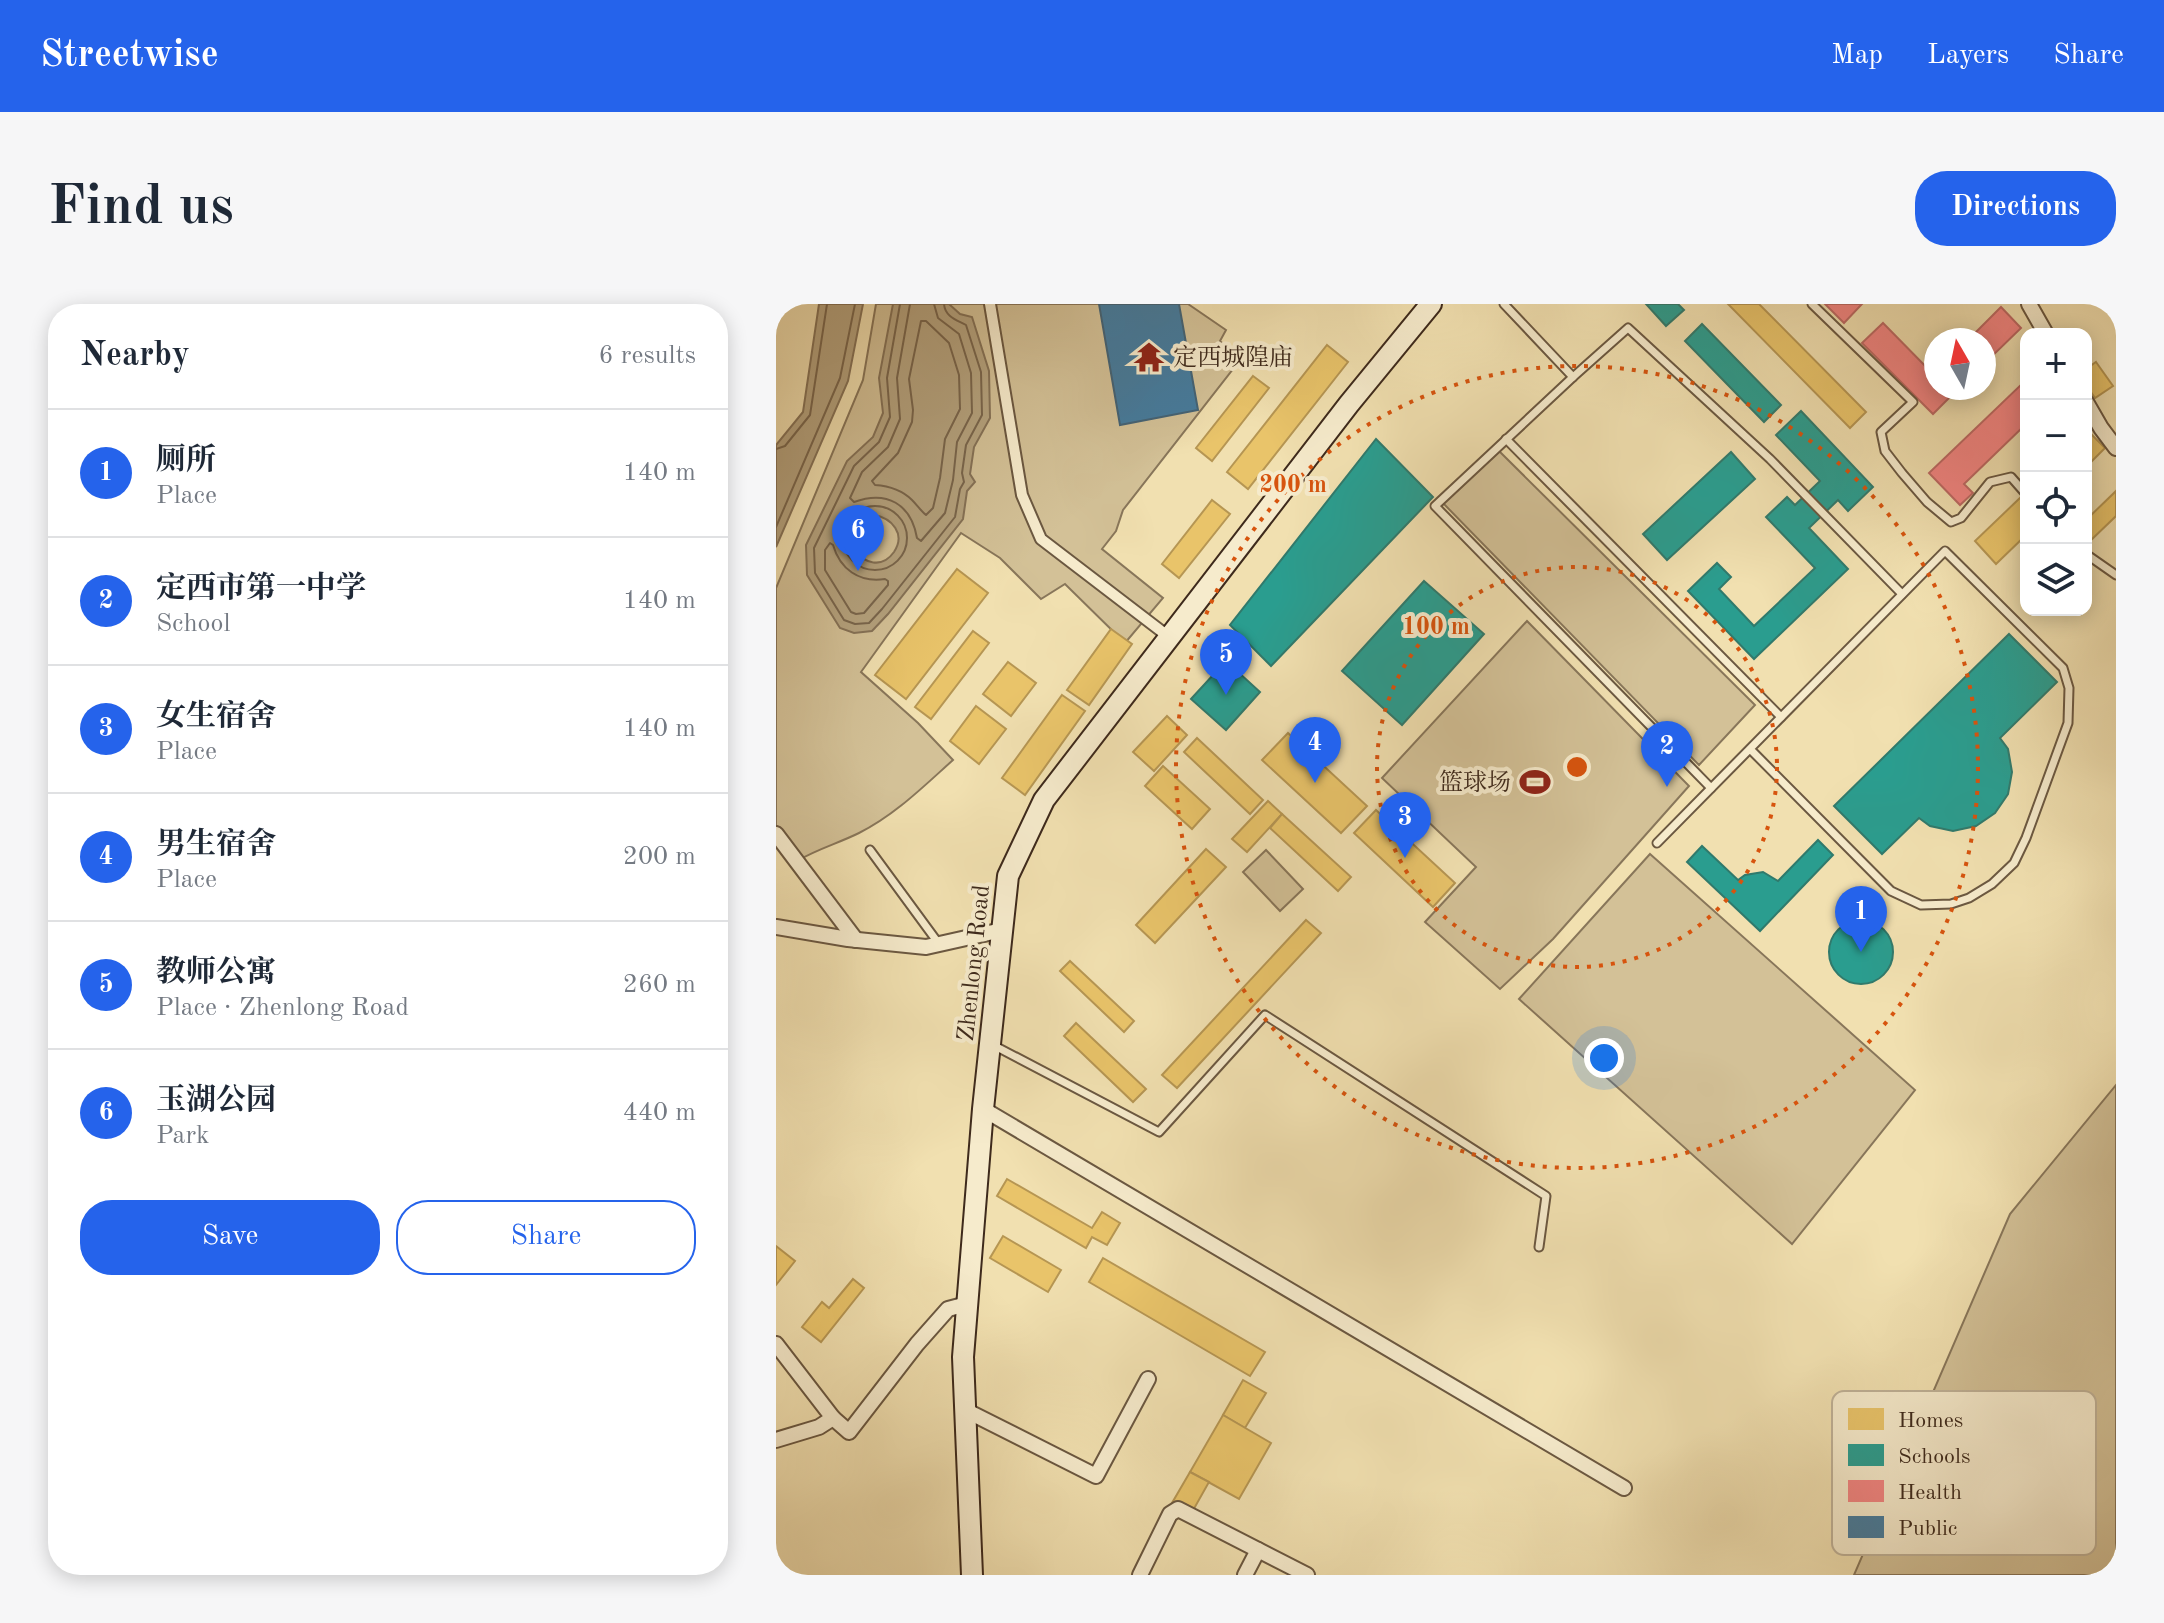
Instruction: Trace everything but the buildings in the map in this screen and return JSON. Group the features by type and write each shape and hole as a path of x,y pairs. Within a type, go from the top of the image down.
{"main road":[{"name":"Zhenlong Road","path":"972,1575 963,1357 983,1109 1008,876 1044,800 1339,416 1431,304"}],"street":[{"path":"990,304 1022,495 1041,539 1169,637"},
{"path":"2029,304 2043,328"},
{"path":"2092,412 2116,448"},
{"path":"776,834 856,940"},
{"path":"776,927 926,947 1002,930"},
{"path":"983,1109 1624,1488"},
{"path":"776,1344 833,1418 849,1432 948,1309 967,1304"},
{"path":"965,1410 1096,1476 1148,1379"},
{"path":"776,1440 819,1427 833,1418"},
{"path":"1140,1575 1170,1514 1178,1509 1307,1575"},
{"path":"1245,1575 1258,1550"}],"lane":[{"path":"1504,304 1573,377"},
{"path":"1812,304 1913,402 1881,432 1885,451 1927,502 1951,522 1961,518 1990,482 2011,477 2020,487"},
{"path":"1711,788 1435,506 1628,328 1770,459 1902,594"},
{"path":"1506,439 1781,717"},
{"path":"1657,843 1945,551 2063,668 2069,688 2068,723 2014,863 1992,884 1969,898 1951,904 1921,905 1891,891 1750,749"},
{"path":"2092,558 2116,575"},
{"path":"870,850 939,944"},
{"path":"991,1044 1159,1132 1265,1015 1546,1196 1539,1247"}],"shaded area":[{"path":"876,304 1188,304 1226,330 1220,341 1240,360 1123,510 1116,531 1102,549 1163,598 1125,643 1065,584 1041,599 1000,558 961,533 861,672 918,723 953,760 885,818 797,861 776,832 776,588 863,380"},
{"path":"1496,448 1755,705 1699,765 1441,501"},
{"name":"篮球场","path":"1527,621 1689,786 1553,939 1500,989 1425,922 1476,867 1382,778"},
{"path":"1266,850 1303,889 1280,911 1243,872"},
{"path":"1650,854 1915,1090 1792,1244 1519,999"},
{"path":"2116,1085 2116,1575 1854,1575 1863,1555 2096,1555 2096,1391 1934,1391 2010,1214"}],"water":[{"path":"819,304 863,304 848,381 776,547 776,445 803,412"},
{"path":"893,304 949,304 960,314 972,317 989,371 990,418 974,447 970,474 975,482 967,491 963,519 872,631 854,633 840,628 807,575 806,545 847,461 873,437 883,413 879,378","holes":["874,515 891,523 898,533 897,545 884,561 873,562 863,558 856,550 851,540 852,530 859,521"]}],"place":[{"name":"定西城隍庙","path":"1149,357"},
{"name":"玉湖公园","path":"858,571"},
{"name":"教师公寓","path":"1226,695"},
{"name":"篮球场","path":"1535,782"},
{"name":"男生宿舍","path":"1315,783"},
{"name":"定西市第一中学","path":"1667,787"},
{"name":"女生宿舍","path":"1405,858"},
{"name":"厕所","path":"1861,952"}]}
